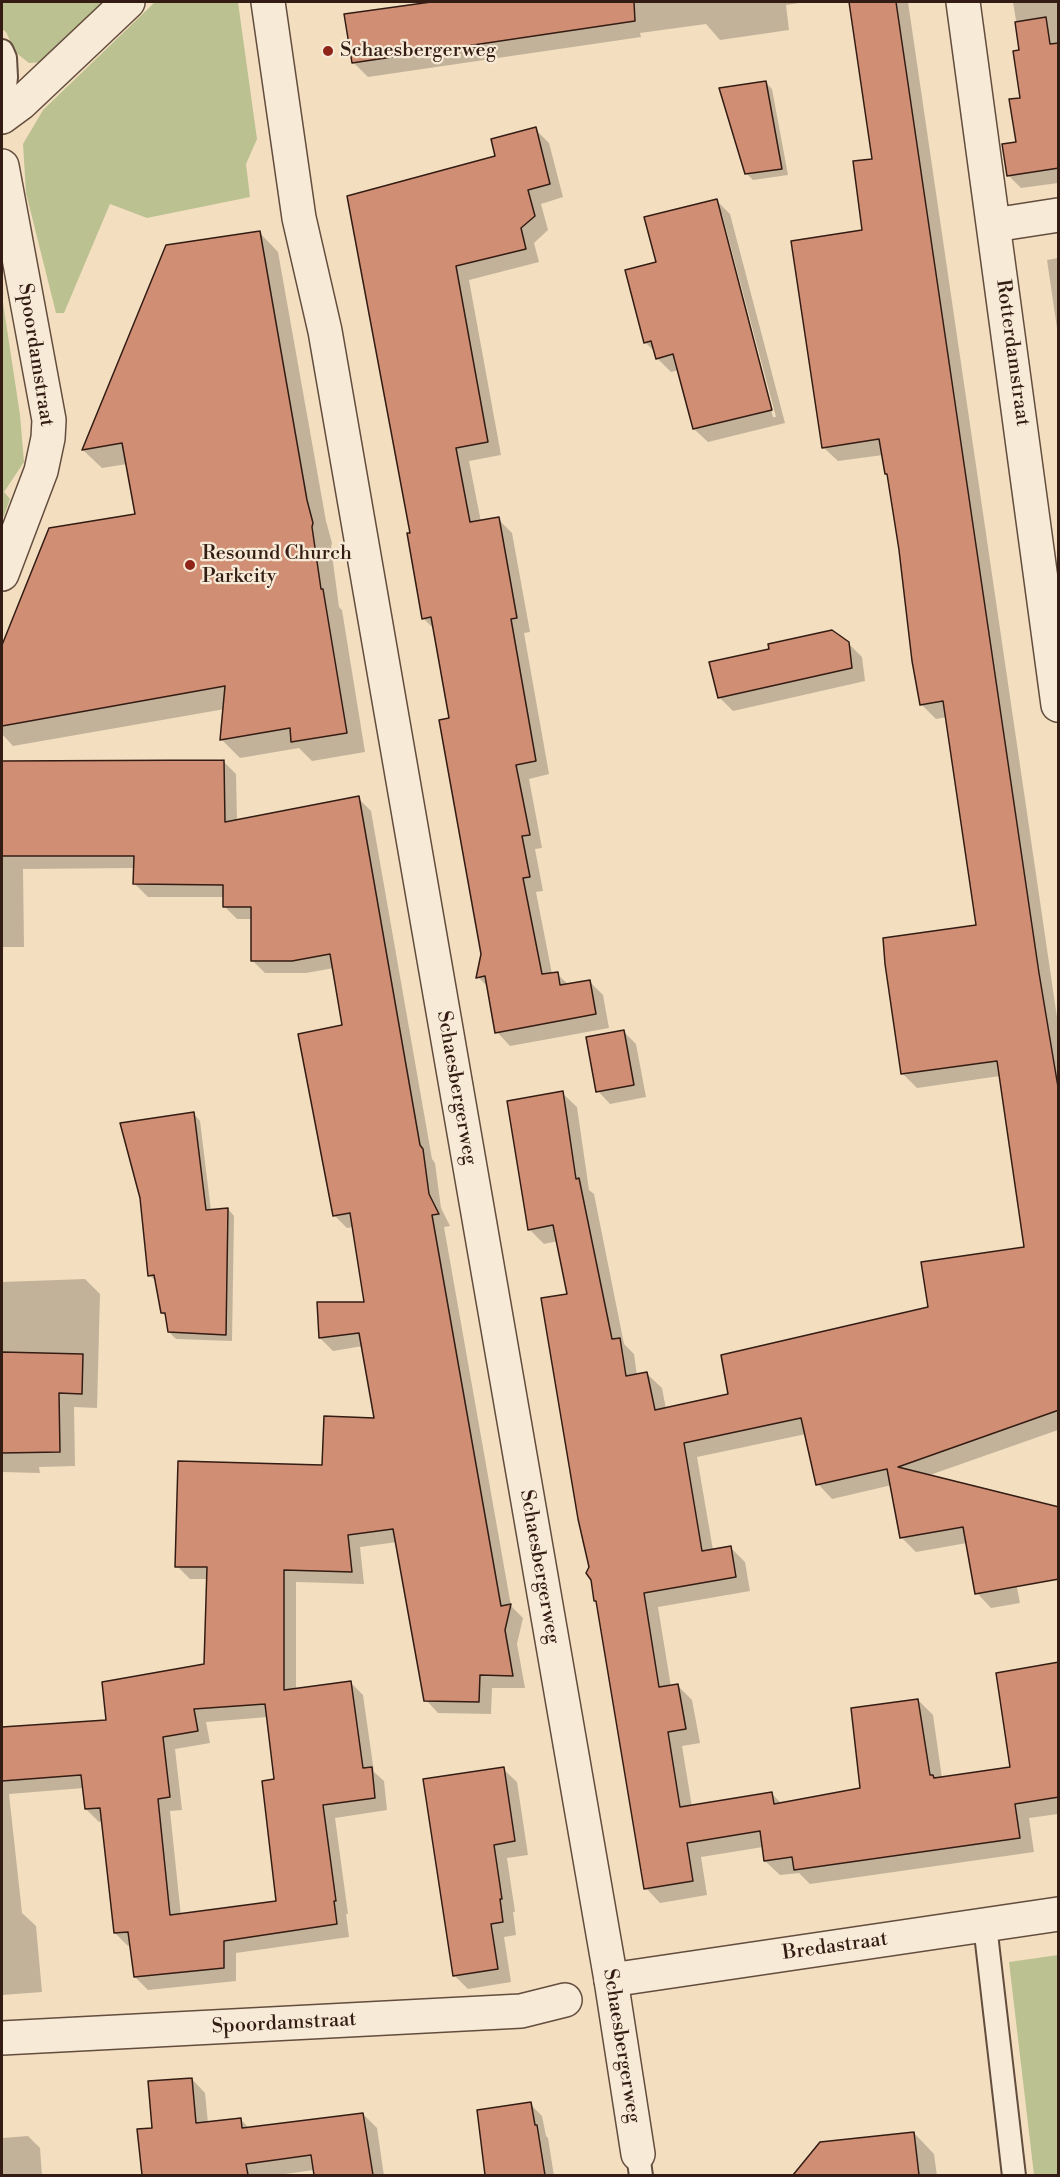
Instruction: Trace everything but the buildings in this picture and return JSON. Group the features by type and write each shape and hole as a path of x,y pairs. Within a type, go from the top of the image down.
{"street":[{"path":"2,117 21,103 128,2"},
{"name":"Schaesbergerweg","path":"268,2 299,218 325,331 611,1980 639,2165"},
{"name":"Rotterdamstraat","path":"963,2 994,225 1050,571 1059,705"},
{"name":"Spoordamstraat","path":"2,166 49,420 48,438 41,471 2,574"},
{"path":"994,225 1059,215"},
{"name":"Bredastraat","path":"611,1980 1059,1914"},
{"name":"Spoordamstraat","path":"2,2038 521,2011 566,2000"}],"lane":[{"path":"2,51 5,58 6,77 2,117"},
{"path":"985,1925 1014,2175"}],"green space":[{"path":"2,2 103,2 43,62 29,63 15,52 6,32 2,29"},
{"path":"155,2 238,2 257,139 246,164 250,197 147,218 110,204 64,313 56,313 26,193 23,144 43,110"},
{"path":"2,296 20,415 24,462 4,492 10,499 2,521"},
{"path":"1058,1955 1058,2175 1034,2175 1009,1962"}],"place":[{"name":"Schaesbergerweg","path":"328,51"},
{"name":"Resound Church Parkcity","path":"190,565"}]}
